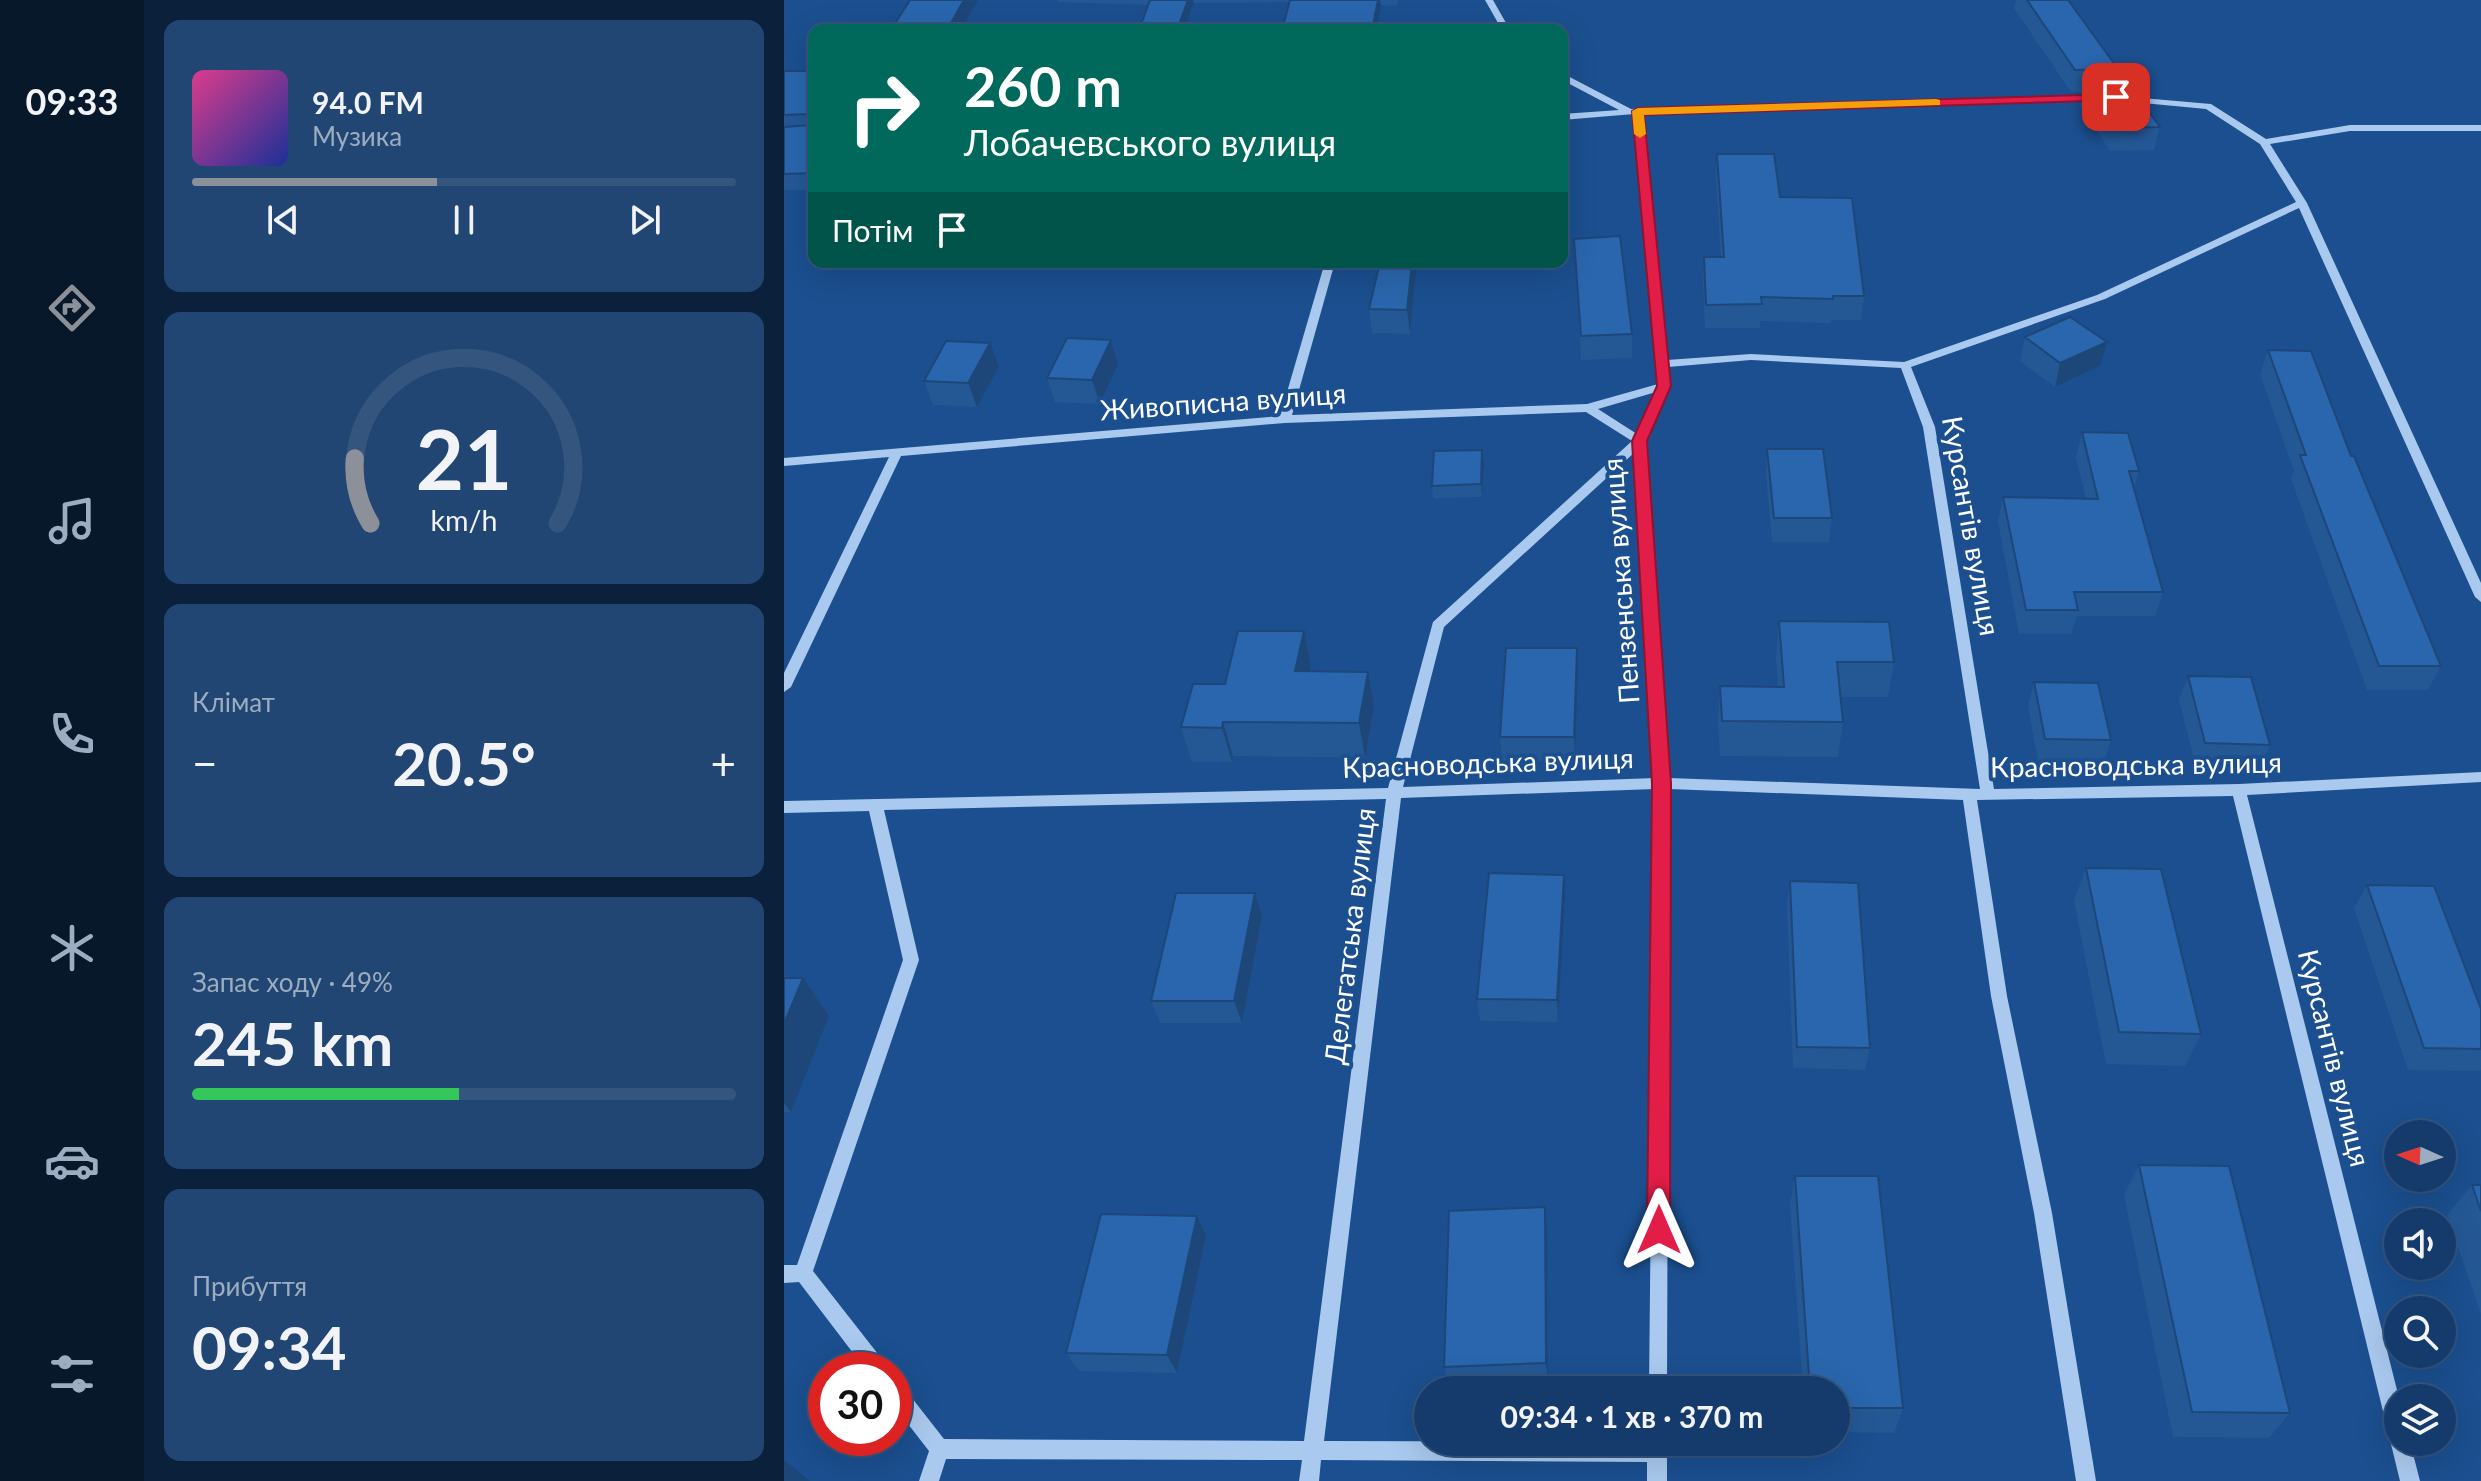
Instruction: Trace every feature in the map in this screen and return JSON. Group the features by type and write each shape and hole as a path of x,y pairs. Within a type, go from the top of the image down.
{"street":[{"path":"1489,0 1503,24"},
{"path":"1568,79 1634,112"},
{"path":"1568,117 2116,97 2208,106 2264,142 2302,203 2481,597"},
{"name":"Пензенська вулиця","path":"1634,112 1664,386 1640,441 1662,783 1658,1376"},
{"path":"2264,142 2350,128 2481,128"},
{"path":"1662,364 1751,357 1905,365 2101,297 2302,203"},
{"path":"1285,419 1328,268"},
{"name":"Курсантів вулиця","path":"1905,365 1929,427 1988,795"},
{"name":"Живописна вулиця","path":"784,462 1285,419 1588,408 1664,386"},
{"path":"1588,408 1640,441"},
{"name":"Делегатська вулиця","path":"1309,1481 1394,793 1438,625 1640,441"},
{"path":"784,687 897,452"},
{"name":"Красноводська вулиця","path":"784,807 1394,793 1662,783 1988,795 2239,790 2481,777"},
{"name":"Курсантів вулиця","path":"2239,790 2386,1384"},
{"path":"1969,794 1999,996 2043,1213 2086,1481"},
{"path":"803,1273 911,960 875,805"},
{"path":"784,1274 803,1273"},
{"path":"803,1273 864,1352"},
{"path":"912,1414 939,1449"},
{"path":"939,1449 1414,1451"},
{"path":"929,1481 939,1449"},
{"path":"1657,1456 1657,1481"},
{"path":"2404,1456 2410,1481"}],"building":[{"path":"910,0 964,0 950,24 895,24"},
{"path":"1150,0 1188,0 1179,24 1141,24"},
{"path":"1290,0 1378,0 1373,24 1284,24"},
{"path":"2027,0 2068,0 2118,69 2075,70"},
{"path":"784,71 807,71 808,114 784,115"},
{"path":"2083,81 2126,81 2160,127 2116,128"},
{"path":"808,125 808,173 784,174 784,127"},
{"path":"1717,154 1774,154 1780,197 1852,198 1864,296 1833,296 1833,299 1761,297 1762,304 1706,305 1704,257 1724,257"},
{"path":"1620,236 1632,334 1581,336 1574,239"},
{"path":"1379,268 1411,268 1407,310 1369,309"},
{"path":"2070,317 2107,342 2060,363 2025,337"},
{"path":"1067,338 1111,340 1092,380 1047,378"},
{"path":"946,341 990,343 968,383 924,381"},
{"path":"2268,350 2311,351 2351,456 2354,456 2441,666 2379,666 2300,455 2306,455"},
{"path":"2082,432 2128,433 2139,471 2129,471 2163,592 2074,592 2078,610 2026,610 2003,497 2098,499"},
{"path":"1767,449 1823,449 1832,518 1774,518"},
{"path":"1482,450 1481,484 1432,486 1434,451"},
{"path":"1779,621 1889,622 1894,662 1837,662 1843,722 1722,721 1720,686 1784,687"},
{"path":"1238,631 1304,631 1295,671 1368,672 1359,723 1223,722 1222,728 1181,727 1193,684 1225,684"},
{"path":"1506,648 1577,648 1574,737 1500,737"},
{"path":"2188,676 2251,677 2270,745 2205,743"},
{"path":"2034,682 2098,683 2111,740 2045,739"},
{"path":"2086,868 2161,869 2201,1034 2119,1032"},
{"path":"1489,873 1564,875 1557,1000 1477,999"},
{"path":"1790,881 1858,883 1870,1048 1797,1047"},
{"path":"2367,885 2434,886 2481,1009 2481,1049 2424,1048"},
{"path":"1176,893 1255,893 1234,1001 1151,1001"},
{"path":"784,978 803,978 784,1024"},
{"path":"2139,1165 2229,1166 2290,1413 2192,1412"},
{"path":"1795,1176 1878,1176 1903,1408 1850,1408 1850,1376 1809,1376"},
{"path":"2472,1185 2481,1185 2481,1211"},
{"path":"1545,1207 1546,1363 1444,1367 1449,1211"},
{"path":"1101,1214 1197,1216 1167,1355 1066,1353"}],"slow traffic":[{"path":"1640,134 1638,111 1936,103"}],"route":[{"path":"1659,1230 1662,783 1640,441 1664,386 1638,111 2116,97"}]}
